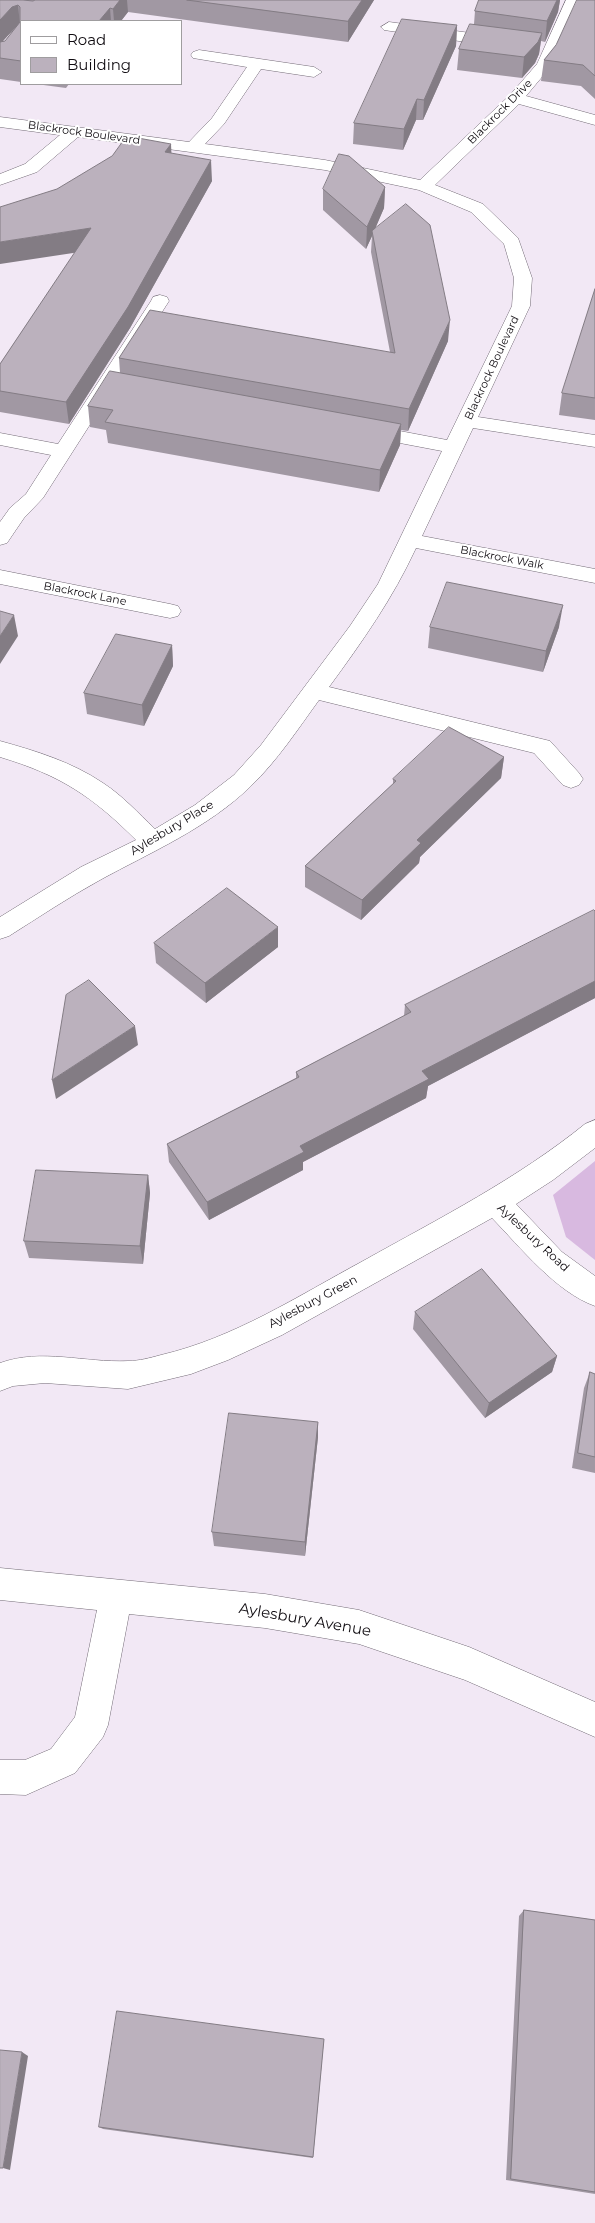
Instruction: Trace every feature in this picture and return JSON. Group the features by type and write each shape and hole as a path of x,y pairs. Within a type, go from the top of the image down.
{"street":[{"name":"Blackrock Drive","path":"424,186 516,98 544,65 578,2"},
{"path":"389,27 514,44"},
{"path":"533,47 551,49"},
{"path":"199,55 314,72"},
{"path":"193,148 218,121 257,63"},
{"path":"516,98 595,120"},
{"name":"Blackrock Boulevard","path":"0,122 325,165 424,186 477,208 512,242 524,278 521,306 388,585 315,691"},
{"path":"0,180 31,168 74,132"},
{"path":"0,538 17,512 33,498 108,385 160,301"},
{"path":"108,385 127,388"},
{"path":"466,421 595,441"},
{"path":"349,428 455,446"},
{"path":"0,439 63,451"},
{"name":"Blackrock Walk","path":"409,540 595,576"},
{"name":"Blackrock Lane","path":"0,577 170,611"},
{"path":"315,691 542,747 571,779"},
{"name":"Aylesbury Place","path":"0,929 90,874 153,842 204,811 242,781 269,751 315,691"},
{"path":"0,749 40,760 74,776 107,798 153,842"},
{"name":"Aylesbury Green","path":"0,1377 7,1374 40,1370 127,1375 166,1368 223,1348 305,1308 495,1202 595,1132"},
{"name":"Aylesbury Road","path":"495,1202 552,1260 595,1293"},
{"name":"Aylesbury Avenue","path":"0,1584 265,1611 359,1626 469,1664 595,1720"},
{"path":"0,1776 26,1778 63,1761 91,1725 116,1595"}],"shaded area":[{"path":"595,1161 595,1260 566,1237 553,1195"}],"building":[{"path":"0,0 120,0 100,20 20,20 20,7 18,5 12,7 0,20"},
{"path":"187,0 362,0 348,21"},
{"path":"479,0 557,0 547,21 475,11"},
{"path":"577,0 595,0 595,76 583,65 544,60 556,45"},
{"path":"402,19 457,25 424,100 417,99 404,129 354,123"},
{"path":"20,22 20,61 0,58 0,42 5,41"},
{"path":"470,24 542,33 538,42 524,57 459,49"},
{"path":"127,136 171,144 165,152 211,160 128,307 66,402 0,391 0,364 91,228 0,242 0,207 57,189 112,156"},
{"path":"339,154 349,156 385,187 367,227 323,189"},
{"path":"406,204 430,225 450,320 409,409 119,358 150,310 395,353 372,231"},
{"path":"595,289 595,398 562,393"},
{"path":"110,371 401,424 380,470 105,422 113,410 88,406"},
{"path":"447,582 563,605 546,651 430,627"},
{"path":"0,611 14,615 0,636"},
{"path":"116,634 172,645 142,705 84,693"},
{"path":"449,727 504,757 417,840 421,843 362,900 305,866 396,781 393,779"},
{"path":"227,888 278,927 205,983 154,943"},
{"path":"594,910 595,981 422,1071 429,1079 300,1146 304,1152 207,1202 167,1144 299,1077 296,1072 411,1012 405,1005"},
{"path":"89,980 135,1026 52,1080 66,995"},
{"path":"36,1170 148,1175 140,1246 24,1241"},
{"path":"482,1269 557,1356 489,1403 415,1312"},
{"path":"590,1372 595,1374 595,1457 578,1453"},
{"path":"229,1413 318,1422 305,1542 212,1532"},
{"path":"524,1910 595,1920 595,2192 511,2179"},
{"path":"117,2011 324,2039 313,2157 99,2127"},
{"path":"0,2050 22,2052 3,2168 0,2168"}]}
